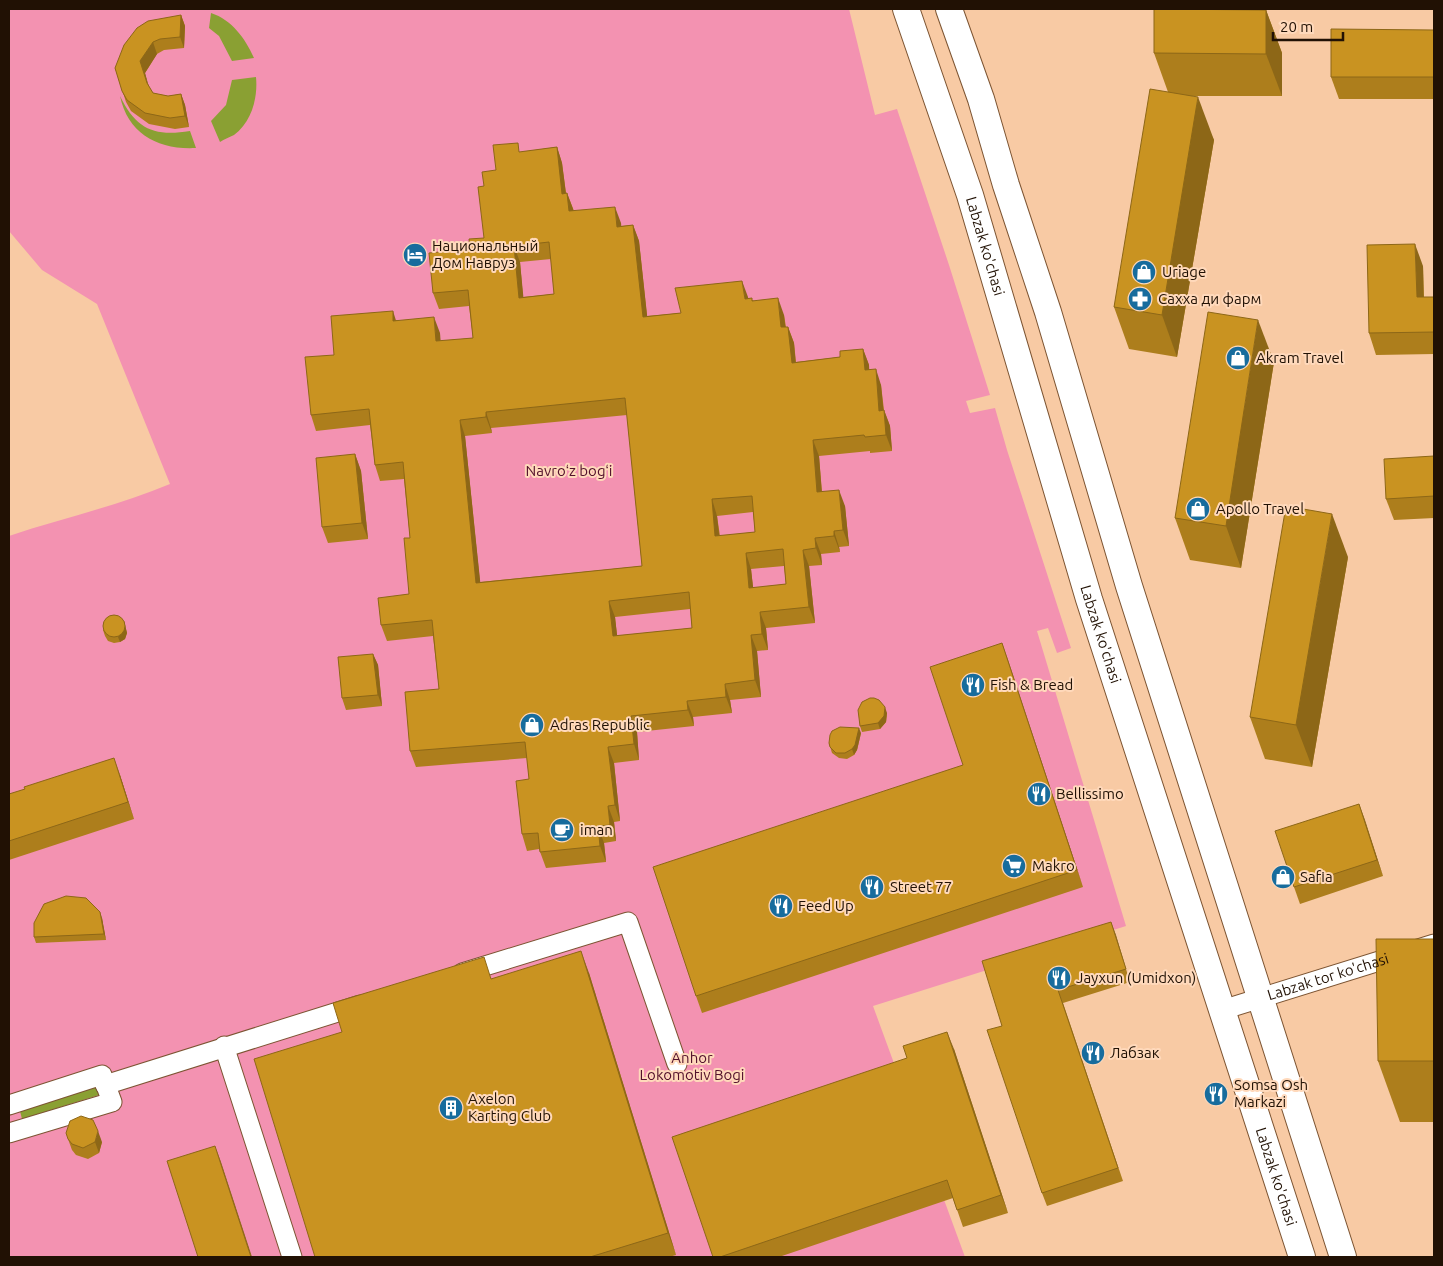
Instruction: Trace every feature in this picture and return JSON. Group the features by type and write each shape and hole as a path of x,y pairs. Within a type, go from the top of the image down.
{"main road":[{"name":"Labzak ko'chasi","path":"906,9 970,195 1089,598 1302,1257"},
{"path":"949,9 981,99 1006,185 1048,312 1129,586 1344,1257"},
{"path":"970,195 1006,185"},
{"path":"1089,598 1129,586"}],"street":[{"path":"442,980 628,922 677,1064"},
{"name":"Labzak tor ko'chasi","path":"1222,1010 1434,944"},
{"path":"105,1084 376,1000"},
{"path":"224,1046 292,1257"},
{"path":"9,1105 102,1075 112,1102 9,1133"}],"green space":[{"name":"Navroʻz bogʻi","path":"9,9 849,9 875,115 897,109 990,395 966,401 970,413 995,408 1071,648 1057,653 1048,628 1037,631 1126,926 873,1006 965,1257 9,1257 9,536 130,499 170,484 97,304 42,270 9,231"}],"shaded area":[{"path":"211,13 225,20 237,31 254,58 232,61 219,36 209,28"},
{"path":"256,77 255,101 249,116 240,130 220,142 211,121 226,105 232,80"},
{"path":"120,96 126,107 140,123 148,128 166,133 190,131 196,148 169,146 147,137 130,120"},
{"path":"97,1087 99,1095 22,1119 20,1111"}],"building":[{"path":"1154,9 1266,10 1266,54 1154,53"},
{"path":"181,15 180,37 160,39 153,42 140,61 147,83 153,93 168,96 181,94 185,116 170,118 145,113 127,100 122,91 115,68 124,45 137,28 148,21"},
{"path":"1331,29 1434,30 1434,77 1331,77"},
{"path":"1150,89 1198,97 1162,315 1114,307"},
{"path":"518,143 519,152 557,147 562,194 567,193 569,211 615,207 617,227 633,225 643,317 681,313 675,288 742,281 745,299 752,298 752,301 778,298 781,327 788,327 792,363 840,357 840,351 863,349 865,370 876,369 879,411 884,410 886,435 865,437 864,435 813,440 817,492 839,490 843,530 834,531 834,536 815,538 816,548 803,550 809,607 760,612 762,634 751,635 755,680 725,684 726,697 687,701 688,710 631,716 634,744 608,747 615,805 608,806 610,825 598,826 600,846 540,852 538,833 522,834 516,781 529,779 525,742 410,751 405,692 439,689 432,620 381,625 378,598 409,594 404,538 410,538 403,462 375,465 369,409 311,415 305,357 334,355 331,316 393,311 393,321 434,317 436,341 473,338 468,290 433,293 429,253 470,249 469,239 484,238 478,187 484,186 482,172 496,170 493,145","holes":["549,242 554,294 519,298 514,246","625,398 642,566 476,583 460,420 486,417 486,412","752,496 755,532 715,536 712,499","783,549 786,584 749,588 746,553","689,592 692,628 613,636 609,601"]},
{"path":"1415,244 1417,297 1434,297 1434,332 1369,333 1367,245"},
{"path":"1208,312 1258,320 1226,526 1175,518"},
{"path":"355,454 362,523 322,527 316,458"},
{"path":"1434,456 1434,496 1386,499 1384,459"},
{"path":"1286,506 1332,514 1296,725 1250,717"},
{"path":"114,615 122,618 125,626 122,634 114,637 106,634 103,626 106,618"},
{"path":"1002,643 1077,870 696,996 653,867 963,765 930,667"},
{"path":"373,654 378,695 342,698 338,657"},
{"path":"870,698 879,700 885,707 884,716 878,723 860,726 858,710 862,702"},
{"path":"840,727 859,728 855,745 845,753 836,753 829,743 832,731"},
{"path":"114,758 128,802 9,841 9,794 25,789 24,787"},
{"path":"1359,804 1377,860 1294,887 1275,831"},
{"path":"66,896 86,898 100,912 104,934 34,937 34,923 44,904"},
{"path":"1111,922 1126,969 1058,990 1118,1168 1042,1193 987,1030 1002,1026 982,961"},
{"path":"1376,939 1434,939 1434,1061 1378,1061"},
{"name":"Axelon Karting Club","path":"581,951 668,1233 590,1257 315,1257 254,1059 342,1032 333,1003 484,957 491,979"},
{"path":"947,1032 1001,1195 957,1210 947,1180 720,1257 713,1257 672,1137 907,1058 903,1046"},
{"path":"81,1116 93,1120 98,1131 95,1142 83,1148 72,1144 66,1133 70,1121"},
{"path":"215,1146 251,1257 198,1257 167,1161"}],"place":[{"name":"Национальный Дом Навруз","path":"415,255"},
{"name":"Uriage","path":"1144,272"},
{"name":"Сахха ди фарм","path":"1140,299"},
{"name":"Akram Travel","path":"1238,358"},
{"name":"Apollo Travel","path":"1198,509"},
{"name":"Fish & Bread","path":"973,685"},
{"name":"Adras Republic","path":"532,725"},
{"name":"Bellissimo","path":"1039,794"},
{"name":"iman","path":"562,830"},
{"name":"Makro","path":"1014,866"},
{"name":"Safia","path":"1283,877"},
{"name":"Street 77","path":"872,887"},
{"name":"Feed Up","path":"781,906"},
{"name":"Jayxun (Umidxon)","path":"1059,978"},
{"name":"Лабзак","path":"1093,1053"},
{"name":"Somsa Osh Markazi","path":"1216,1094"},
{"name":"Axelon Karting Club","path":"451,1108"}],"park label":[{"name":"Anhor Lokomotiv Bogi","path":"692,1066"}]}
